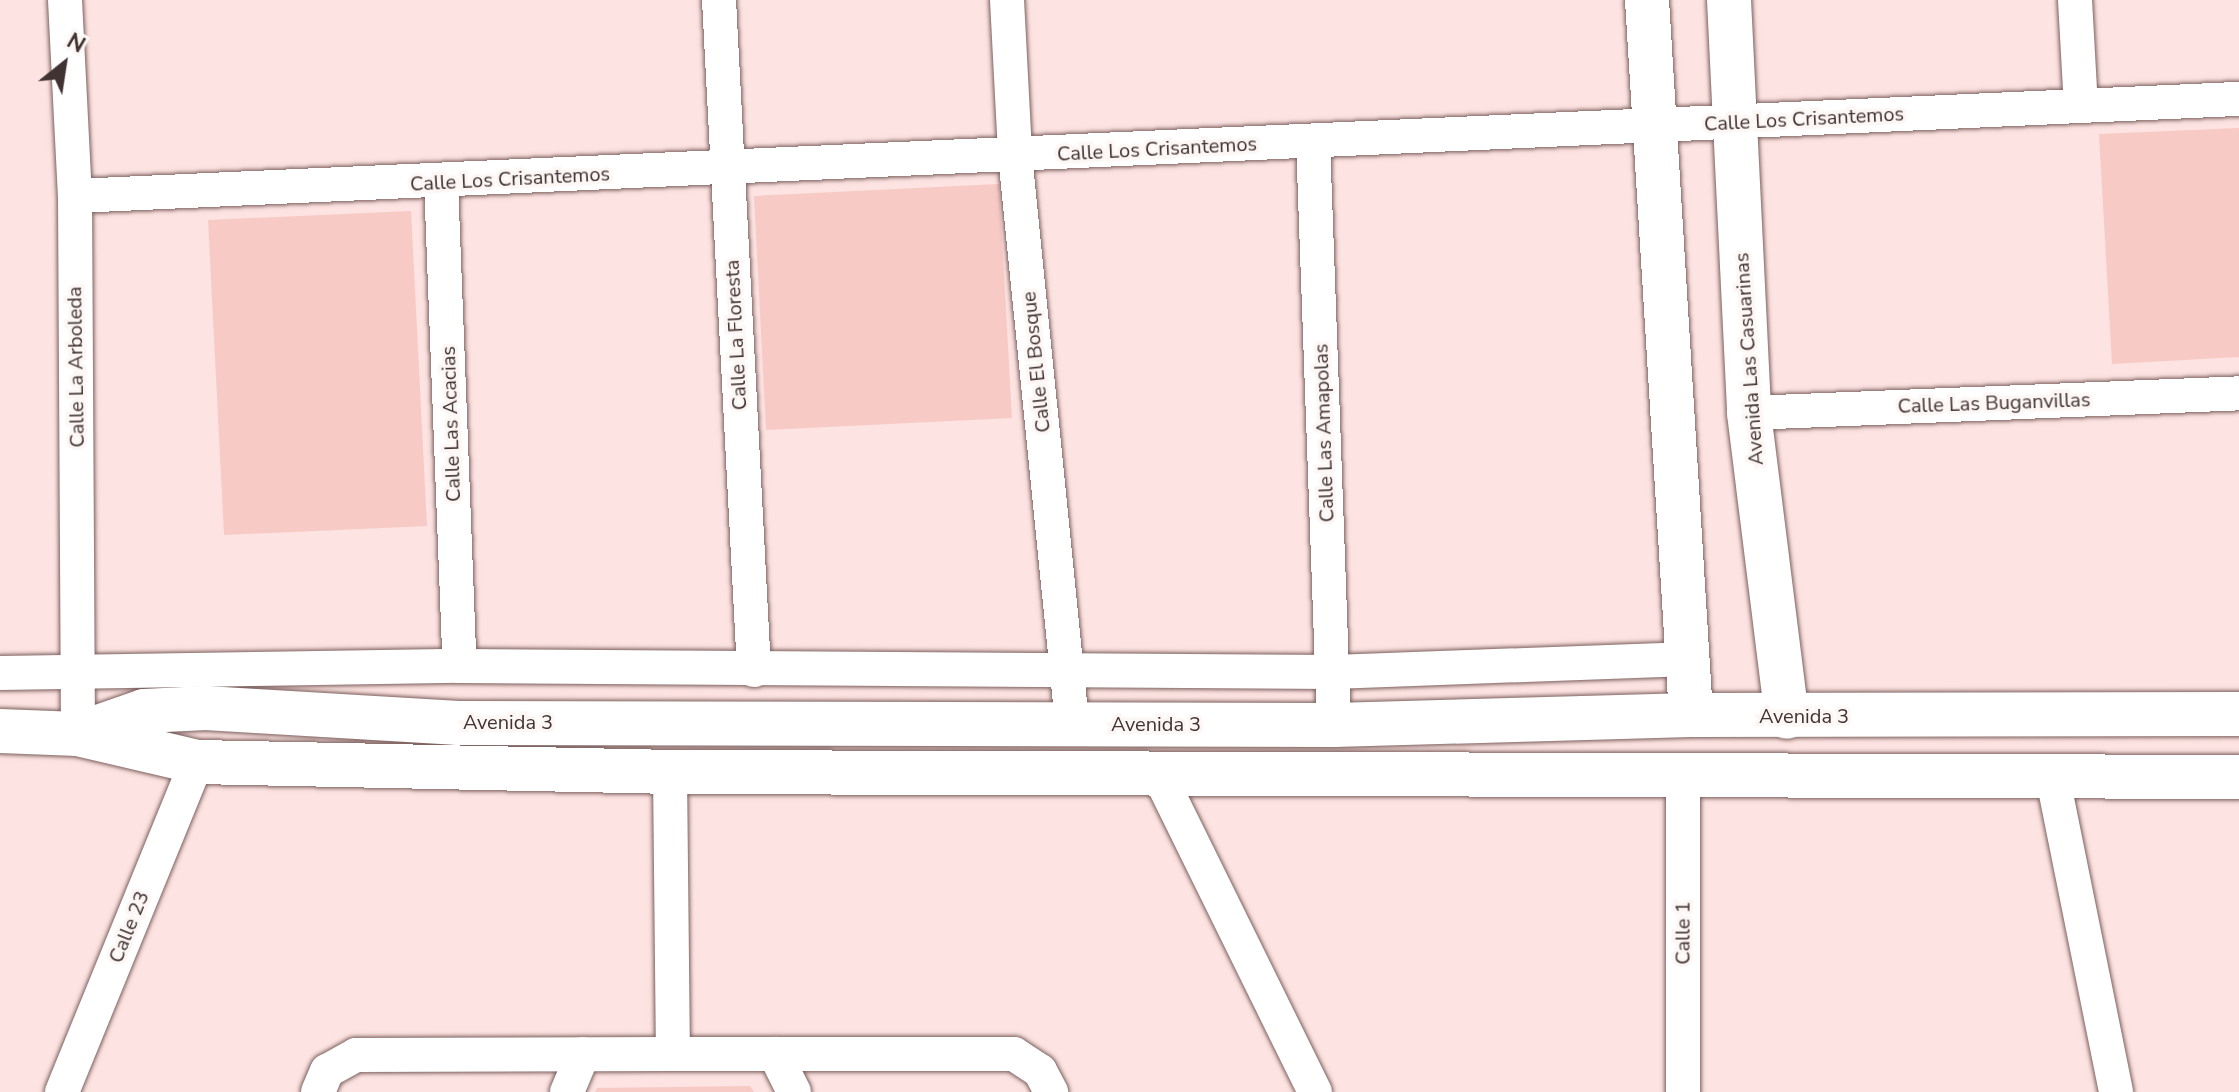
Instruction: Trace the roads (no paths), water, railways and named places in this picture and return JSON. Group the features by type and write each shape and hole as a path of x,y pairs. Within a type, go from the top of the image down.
{"street":[{"name":"Calle La Arboleda","path":"65,0 75,196 78,734"},
{"name":"Calle La Floresta","path":"719,0 754,670"},
{"name":"Calle El Bosque","path":"1007,0 1015,155 1072,723"},
{"path":"1647,0 1690,659 1691,715"},
{"name":"Avenida Las Casuarinas","path":"1729,0 1749,413 1787,717"},
{"path":"2075,0 2081,106"},
{"name":"Calle Los Crisantemos","path":"75,196 441,182 2239,99"},
{"name":"Calle Las Amapolas","path":"1313,141 1334,725"},
{"name":"Calle Las Acacias","path":"441,182 460,666"},
{"name":"Calle Las Buganvillas","path":"1749,413 2239,393"},
{"path":"0,673 79,669 460,666 1333,672 1690,659"},
{"name":"Avenida 3","path":"78,734 144,711 206,708 458,723 1334,725 1691,715 2239,714"},
{"name":"Avenida 3","path":"0,731 78,734 197,762 670,772 2052,774 2239,777"},
{"name":"Calle 23","path":"62,1092 197,762"},
{"path":"670,772 673,1054"},
{"name":"Calle 1","path":"1683,773 1683,1092"},
{"path":"2052,774 2116,1092"},
{"path":"1159,775 1315,1092"},
{"path":"567,1092 583,1054"},
{"path":"775,1054 794,1092"},
{"path":"318,1092 327,1071 356,1055 1014,1054 1040,1071 1051,1092"}]}
